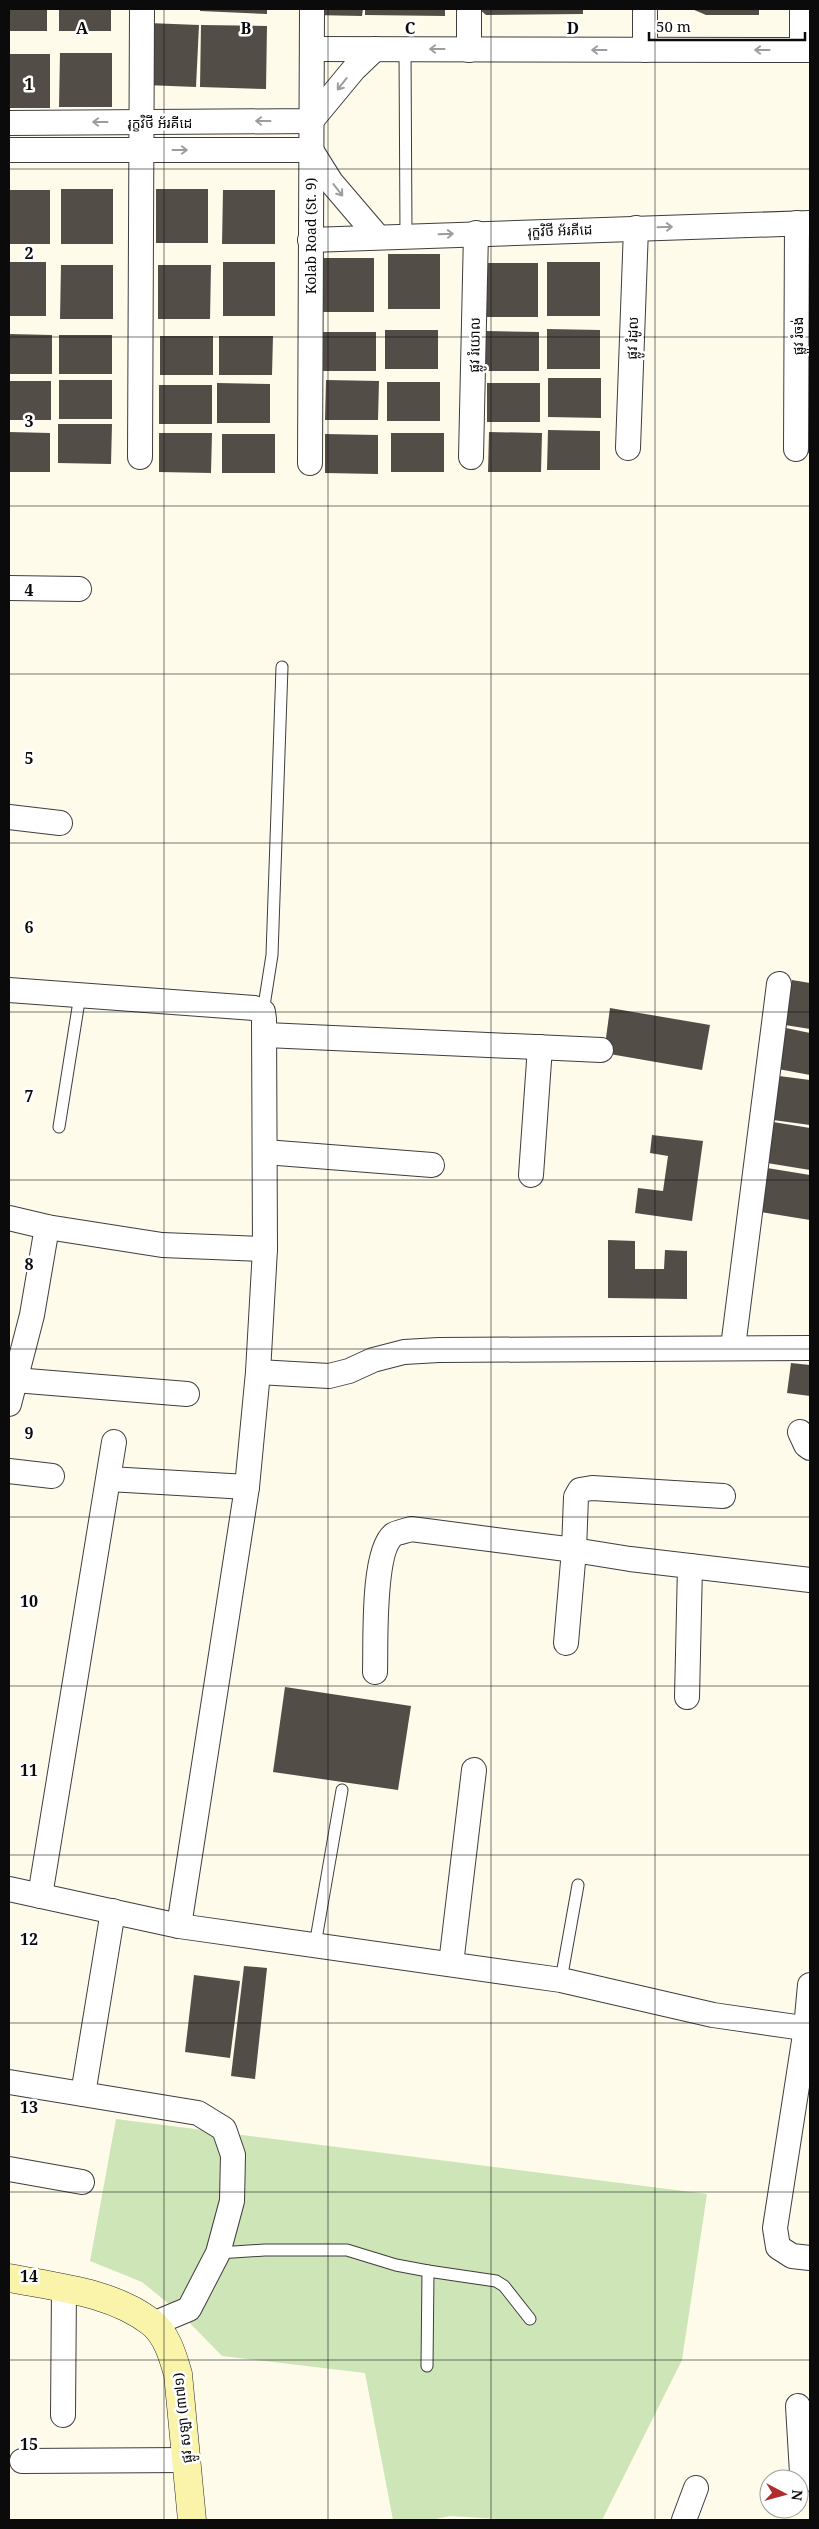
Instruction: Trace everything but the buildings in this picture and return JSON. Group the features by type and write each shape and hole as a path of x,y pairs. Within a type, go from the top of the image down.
{"street":[{"path":"140,457 142,9"},
{"name":"Kolab Road (St. 9)","path":"310,463 312,9"},
{"path":"469,9 469,50"},
{"path":"645,9 645,50"},
{"path":"312,49 806,50 802,9"},
{"path":"312,121 354,69 375,49"},
{"name":"រុក្ខវិថី អ័រគីដេ","path":"9,123 312,121"},
{"name":"រុក្ខវិថី អ័រគីដេ","path":"9,150 311,150"},
{"path":"311,150 331,182 358,216 378,237"},
{"name":"រុក្ខវិថី អ័រគីដេ","path":"310,240 804,223"},
{"name":"ផ្លូវ រំចង់","path":"796,449 804,223"},
{"name":"ផ្លូវ រំដូល","path":"628,448 636,228"},
{"name":"ផ្លូវ រំយោល","path":"471,457 476,233"},
{"path":"9,588 79,589"},
{"path":"9,817 60,823"},
{"path":"733,1347 779,984"},
{"path":"9,990 254,1008 264,1024 265,1249 258,1372 247,1487 179,1926"},
{"path":"264,1024 540,1047 601,1050"},
{"path":"530,1175 540,1047"},
{"path":"265,1152 432,1165"},
{"path":"9,1218 47,1227 162,1245 265,1249"},
{"path":"9,1404 32,1315 47,1227"},
{"path":"258,1372 328,1376 349,1371 373,1360 404,1352 438,1350 810,1348"},
{"path":"15,1380 187,1394"},
{"path":"40,1896 114,1442"},
{"path":"9,1471 52,1476"},
{"path":"109,1479 247,1487"},
{"path":"566,1643 574,1550 576,1497 580,1490 592,1488 722,1496"},
{"path":"375,1672 377,1604 381,1559 386,1544 394,1534 411,1529 810,1580"},
{"path":"687,1696 690,1566"},
{"path":"451,1964 474,1770"},
{"path":"9,1889 179,1926 561,1980 714,2015 808,2028"},
{"path":"83,2094 112,1912"},
{"path":"810,1985 808,2028 775,2228 778,2247 792,2256 810,2258"},
{"path":"9,2082 198,2113 224,2129 233,2155 232,2201 218,2253 189,2309 153,2324"},
{"path":"9,2169 82,2182"},
{"name":"ផ្លូវ សឡា (៣៧១)","path":"9,2278 64,2288 118,2303 153,2324 172,2351 178,2374 192,2520"},
{"path":"63,2415 64,2288"},
{"path":"798,2406 802,2472 810,2479"},
{"path":"22,2461 186,2460"},
{"path":"684,2520 696,2488"}],"lane":[{"path":"405,49 406,236"},
{"path":"264,1024 272,955 282,667"},
{"path":"59,1127 80,995"},
{"path":"314,1945 342,1790"},
{"path":"561,1980 578,1885"},
{"path":"218,2253 265,2250 348,2250 396,2265 496,2281 504,2286 530,2319"},
{"path":"427,2366 428,2271"}],"green space":[{"path":"116,2119 707,2194 682,2360 602,2520 514,2520 450,2516 431,2520 393,2520 365,2373 222,2356 181,2314 142,2282 90,2261"}]}
